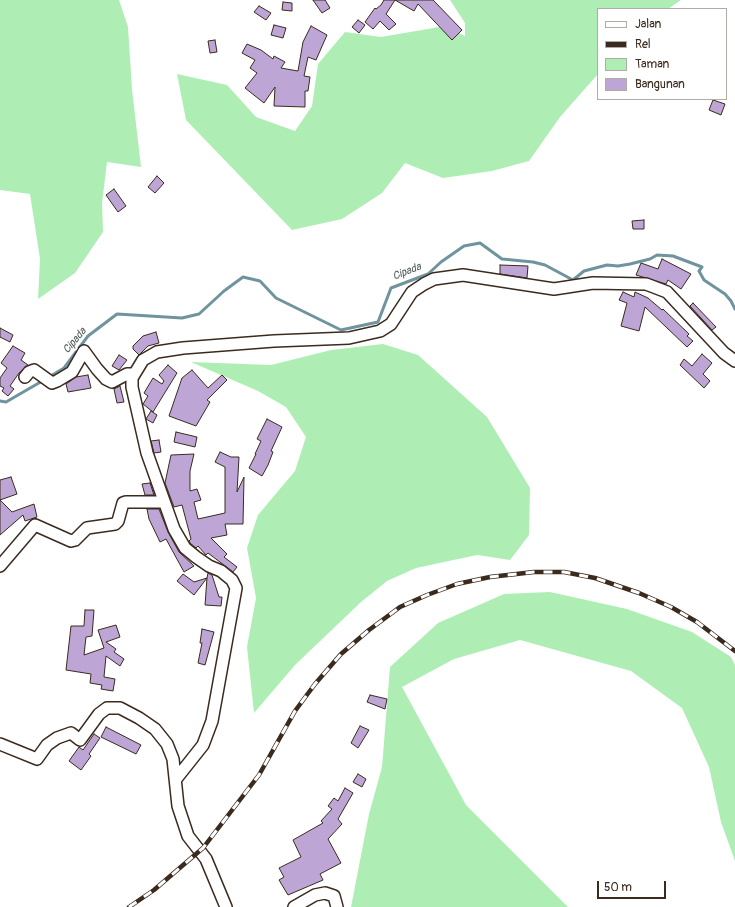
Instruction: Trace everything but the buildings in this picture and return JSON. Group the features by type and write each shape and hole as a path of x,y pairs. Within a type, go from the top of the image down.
{"street":[{"path":"176,779 203,745 212,721 236,588 232,580 221,571 205,563 185,548 174,529 162,502 142,436 138,407 132,387 133,374 143,360 157,352 176,349 274,341 349,338 380,331 391,324 412,292 434,279 463,275 554,289 593,282 646,284 667,292 724,353 735,362"},
{"path":"25,377 29,372 34,370 51,383 72,372 84,351 106,379 112,382 127,374 133,374"},
{"path":"0,566 35,525 38,525 71,542 87,528 116,524 123,503 162,502"},
{"path":"0,744 37,759 47,745 57,738 71,733 80,740 102,710 107,708 120,708 139,718 155,729 169,749 173,759 178,806 188,836 206,859 226,907"},
{"path":"294,907 315,895 325,892 334,896 337,907"}],"green space":[{"path":"0,0 119,0 128,27 132,89 141,167 107,162 102,203 103,232 75,273 38,299 40,259 30,194 0,190"},
{"path":"450,0 681,0 669,8 597,8 597,75 560,117 529,161 492,171 443,178 405,163 382,193 342,219 292,230 186,120 177,74 227,85 256,117 295,131 312,106 318,64 345,32 381,37 445,26 465,36 465,23"},
{"path":"383,344 418,355 487,417 530,488 529,535 510,560 477,555 416,568 387,581 361,602 295,665 254,713 247,647 256,598 247,548 258,515 295,471 306,437 286,407 258,391 191,362 271,365 331,350"},
{"path":"550,592 627,609 692,632 731,657 735,665 735,861 721,822 709,767 682,708 631,671 520,640 454,659 402,687 466,805 568,907 351,907 369,814 382,767 390,667 438,623 504,594"}],"waterway":[{"name":"Cipada","path":"49,377 64,368 88,336 117,314 182,318 199,314 224,291 243,277 260,281 276,298 341,330 378,322 391,288 428,274 441,262 464,246 480,243 502,259 533,262 545,265 573,280 584,271 607,265 618,266 630,264 650,259 657,255 673,256 702,267 699,271 704,280 725,294 735,309"},
{"name":"Cipada","path":"0,401 6,402 44,380"}],"railway":[{"path":"129,907 154,890 203,848 259,775 295,711 315,684 341,654 369,630 400,607 427,595 457,584 490,577 534,572 564,572 595,578 639,593 671,607 697,622 735,651"}]}
